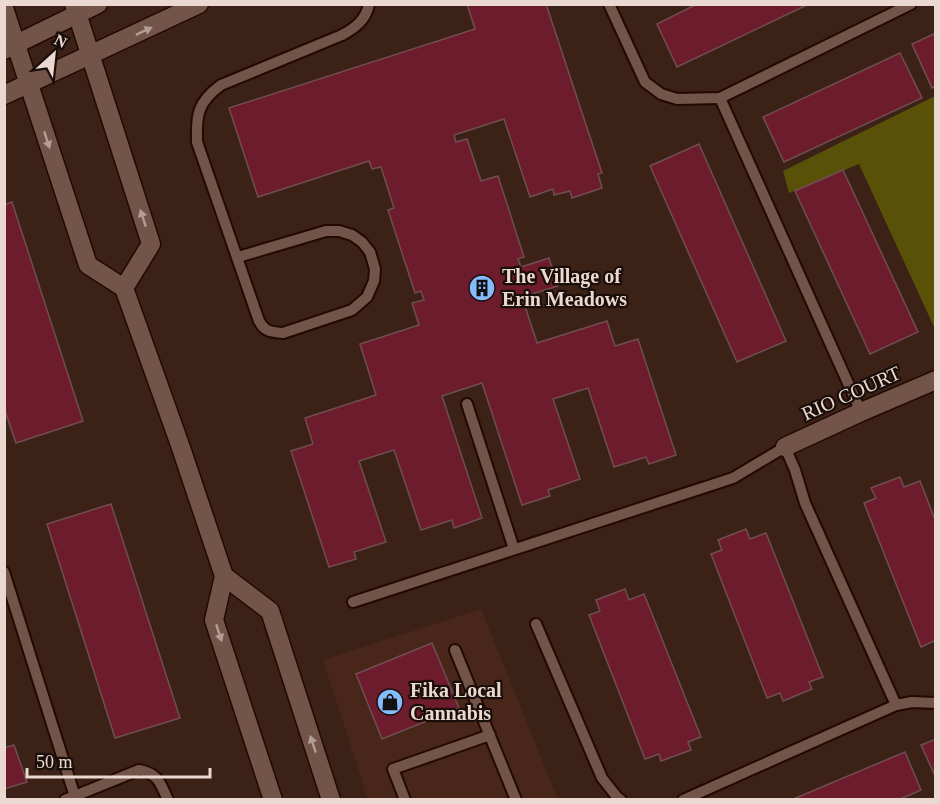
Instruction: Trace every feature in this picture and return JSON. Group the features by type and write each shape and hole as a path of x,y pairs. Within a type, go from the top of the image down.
{"main road":[{"path":"10,47 76,10 98,4"},
{"path":"4,95 199,4"},
{"path":"4,8 10,47 29,84 88,265 124,288 224,576 214,620 273,800"},
{"path":"76,10 151,244 124,288"},
{"name":"RIO COURT","path":"785,447 936,380"},
{"path":"224,576 270,611 331,800"}],"lane":[{"path":"238,257 326,231 339,231 352,235 370,252 375,269 374,281 367,297 352,310 283,333 263,328 197,142 198,115 208,94 221,85 342,35 358,26 369,4"},
{"path":"609,4 645,82 661,94 677,99 720,98 911,4"},
{"path":"720,98 861,412"},
{"path":"467,404 514,549"},
{"path":"353,602 733,478 785,447 805,503 896,705"},
{"path":"4,572 72,798 139,770 149,772 159,779 168,800"},
{"path":"537,624 602,778 621,800"},
{"path":"455,650 513,798"},
{"path":"684,800 896,705 912,702 936,703"},
{"path":"405,800 393,769 490,735"}],"shaded area":[{"path":"935,96 935,329 859,164 789,193 783,171"},
{"path":"481,609 558,799 368,799 323,660"}],"building":[{"name":"The Village of Erin Meadows","path":"467,4 546,4 602,173 598,174 602,188 572,198 570,191 554,195 553,189 530,197 504,119 454,135 456,142 467,139 481,181 498,176 524,257 518,259 521,267 549,258 558,286 522,297 537,343 607,321 615,346 638,339 676,455 649,464 646,457 614,467 588,388 553,399 580,479 548,490 550,496 522,505 482,383 442,396 482,518 454,528 452,520 421,530 394,450 359,461 386,542 354,552 356,559 329,567 291,451 313,444 305,418 376,395 360,344 419,325 412,303 424,300 421,291 415,293 388,210 394,208 381,167 372,169 369,161 258,197 229,108 475,29"},
{"path":"697,4 809,4 677,67 657,24"},
{"path":"936,33 936,86 932,88 912,44"},
{"path":"900,53 922,98 784,162 763,117"},
{"path":"699,144 786,341 737,362 650,166"},
{"path":"843,170 918,332 870,354 795,191"},
{"path":"12,202 83,421 16,443 4,408 4,205"},
{"path":"900,477 904,487 920,481 936,522 936,646 934,641 921,647 864,503 876,498 871,488"},
{"path":"111,504 180,718 115,738 47,524"},
{"path":"746,529 750,539 766,533 823,677 809,682 812,689 783,701 780,693 767,698 711,554 722,550 718,540"},
{"path":"625,589 629,600 644,594 701,737 688,742 691,750 661,761 659,754 645,759 589,615 600,611 596,600"},
{"path":"432,643 459,708 382,739 356,674"},
{"path":"936,739 936,778 921,745"},
{"path":"14,745 27,782 4,789 4,748"},
{"path":"905,752 921,790 898,800 791,800"}],"place":[{"name":"The Village of Erin Meadows","path":"482,288"},
{"name":"Fika Local Cannabis","path":"390,702"}]}
